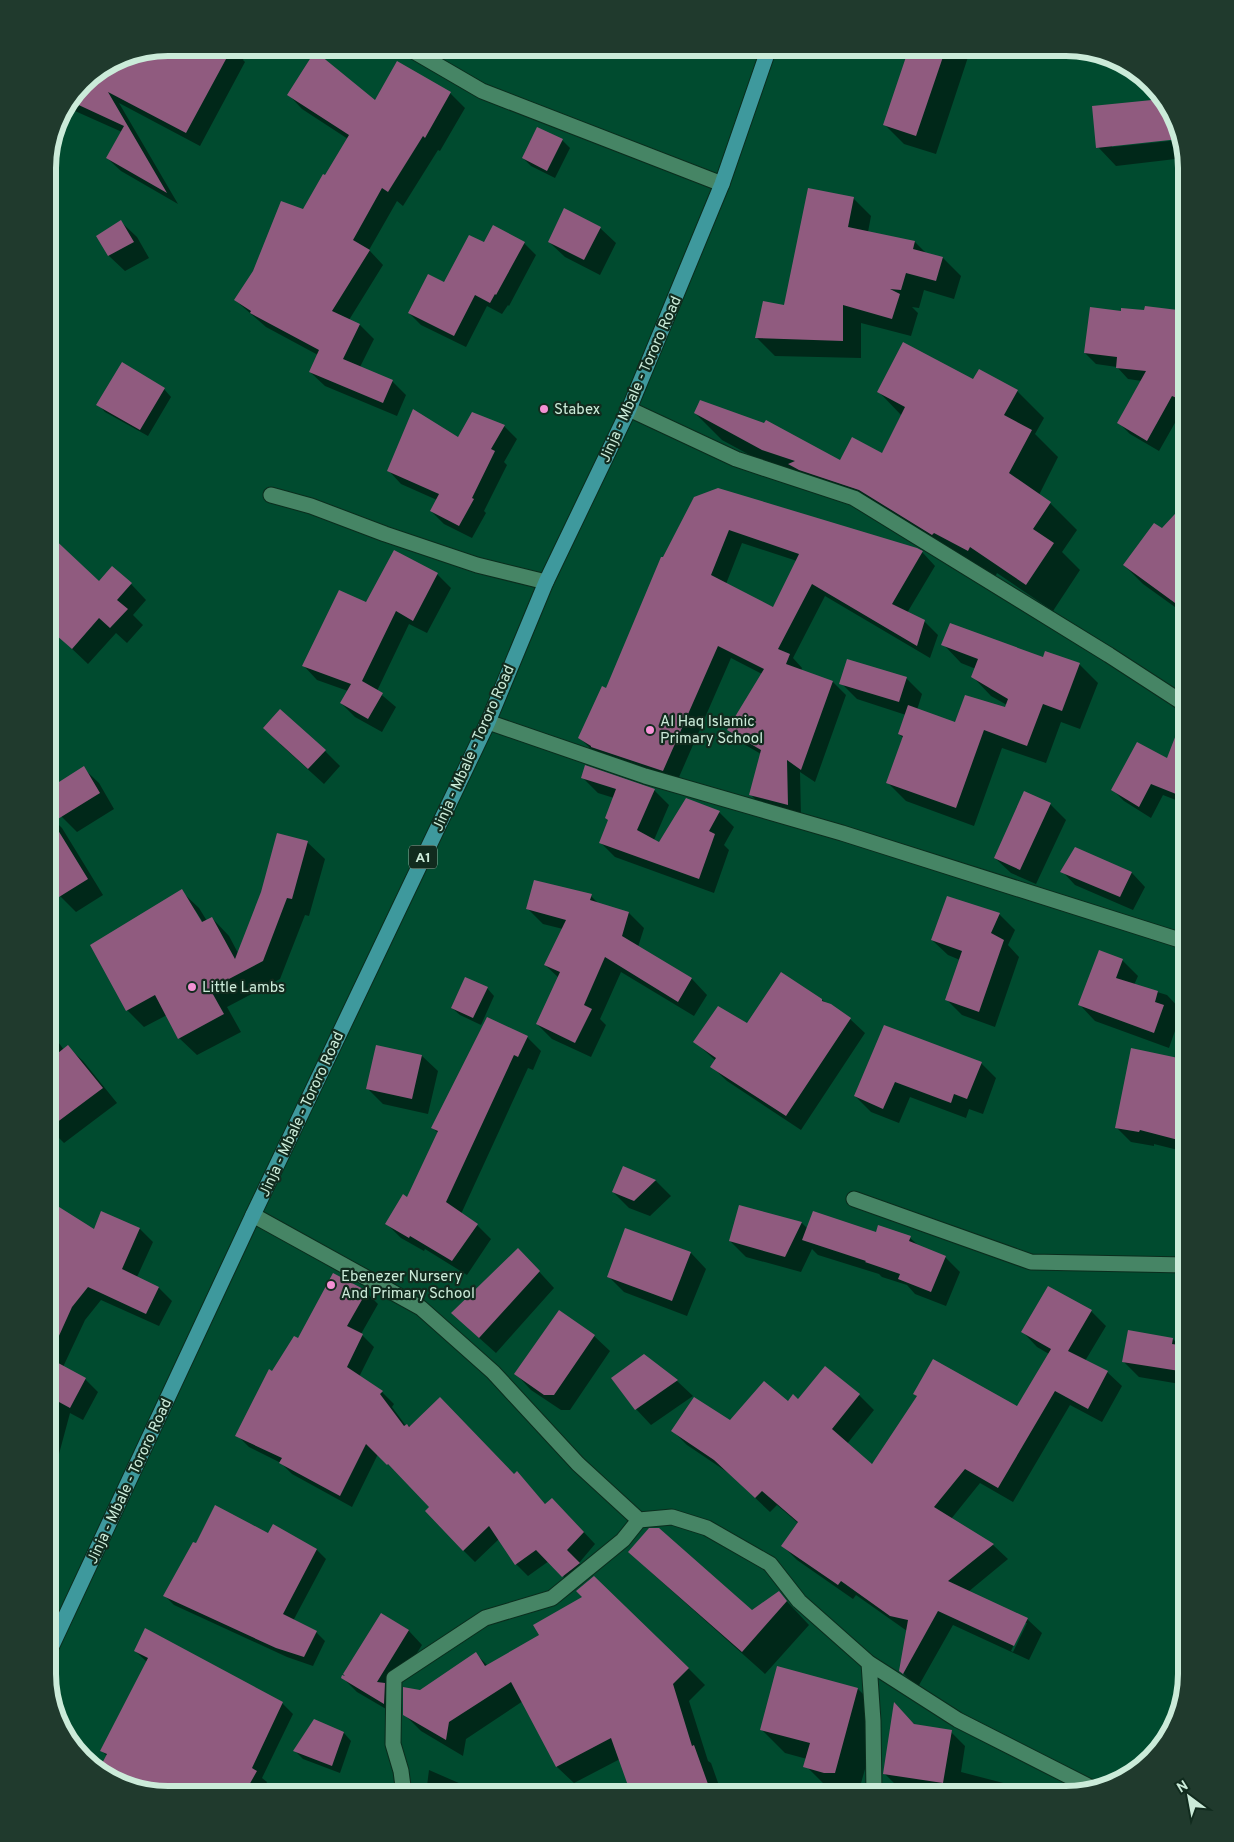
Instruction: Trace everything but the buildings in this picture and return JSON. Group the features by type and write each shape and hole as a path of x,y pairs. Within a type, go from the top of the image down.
{"main road":[{"name":"Jinja - Mbale - Tororo Road","path":"56,1637 253,1215 488,722 546,582 630,409 722,184 766,56"}],"street":[{"path":"422,56 482,91 722,184"},
{"path":"630,409 736,459 854,498 1109,655 1178,700"},
{"path":"271,496 311,506 385,534 477,565 546,582"},
{"path":"488,722 645,776 842,833 1178,939"},
{"path":"854,1199 1030,1262 1178,1265"},
{"path":"253,1215 421,1308 493,1372 578,1464 639,1520"},
{"path":"403,1786 401,1771 393,1744 394,1678 485,1618 552,1598 623,1540 639,1520 672,1517 707,1528 770,1564 799,1601 869,1663 958,1720 1084,1784"},
{"path":"869,1663 873,1721 874,1786"}],"place":[{"name":"Stabex","path":"544,409"},
{"name":"Al Haq Islamic Primary School","path":"650,730"},
{"name":"Little Lambs","path":"192,987"},
{"name":"Ebenezer Nursery And Primary School","path":"331,1285"}]}
